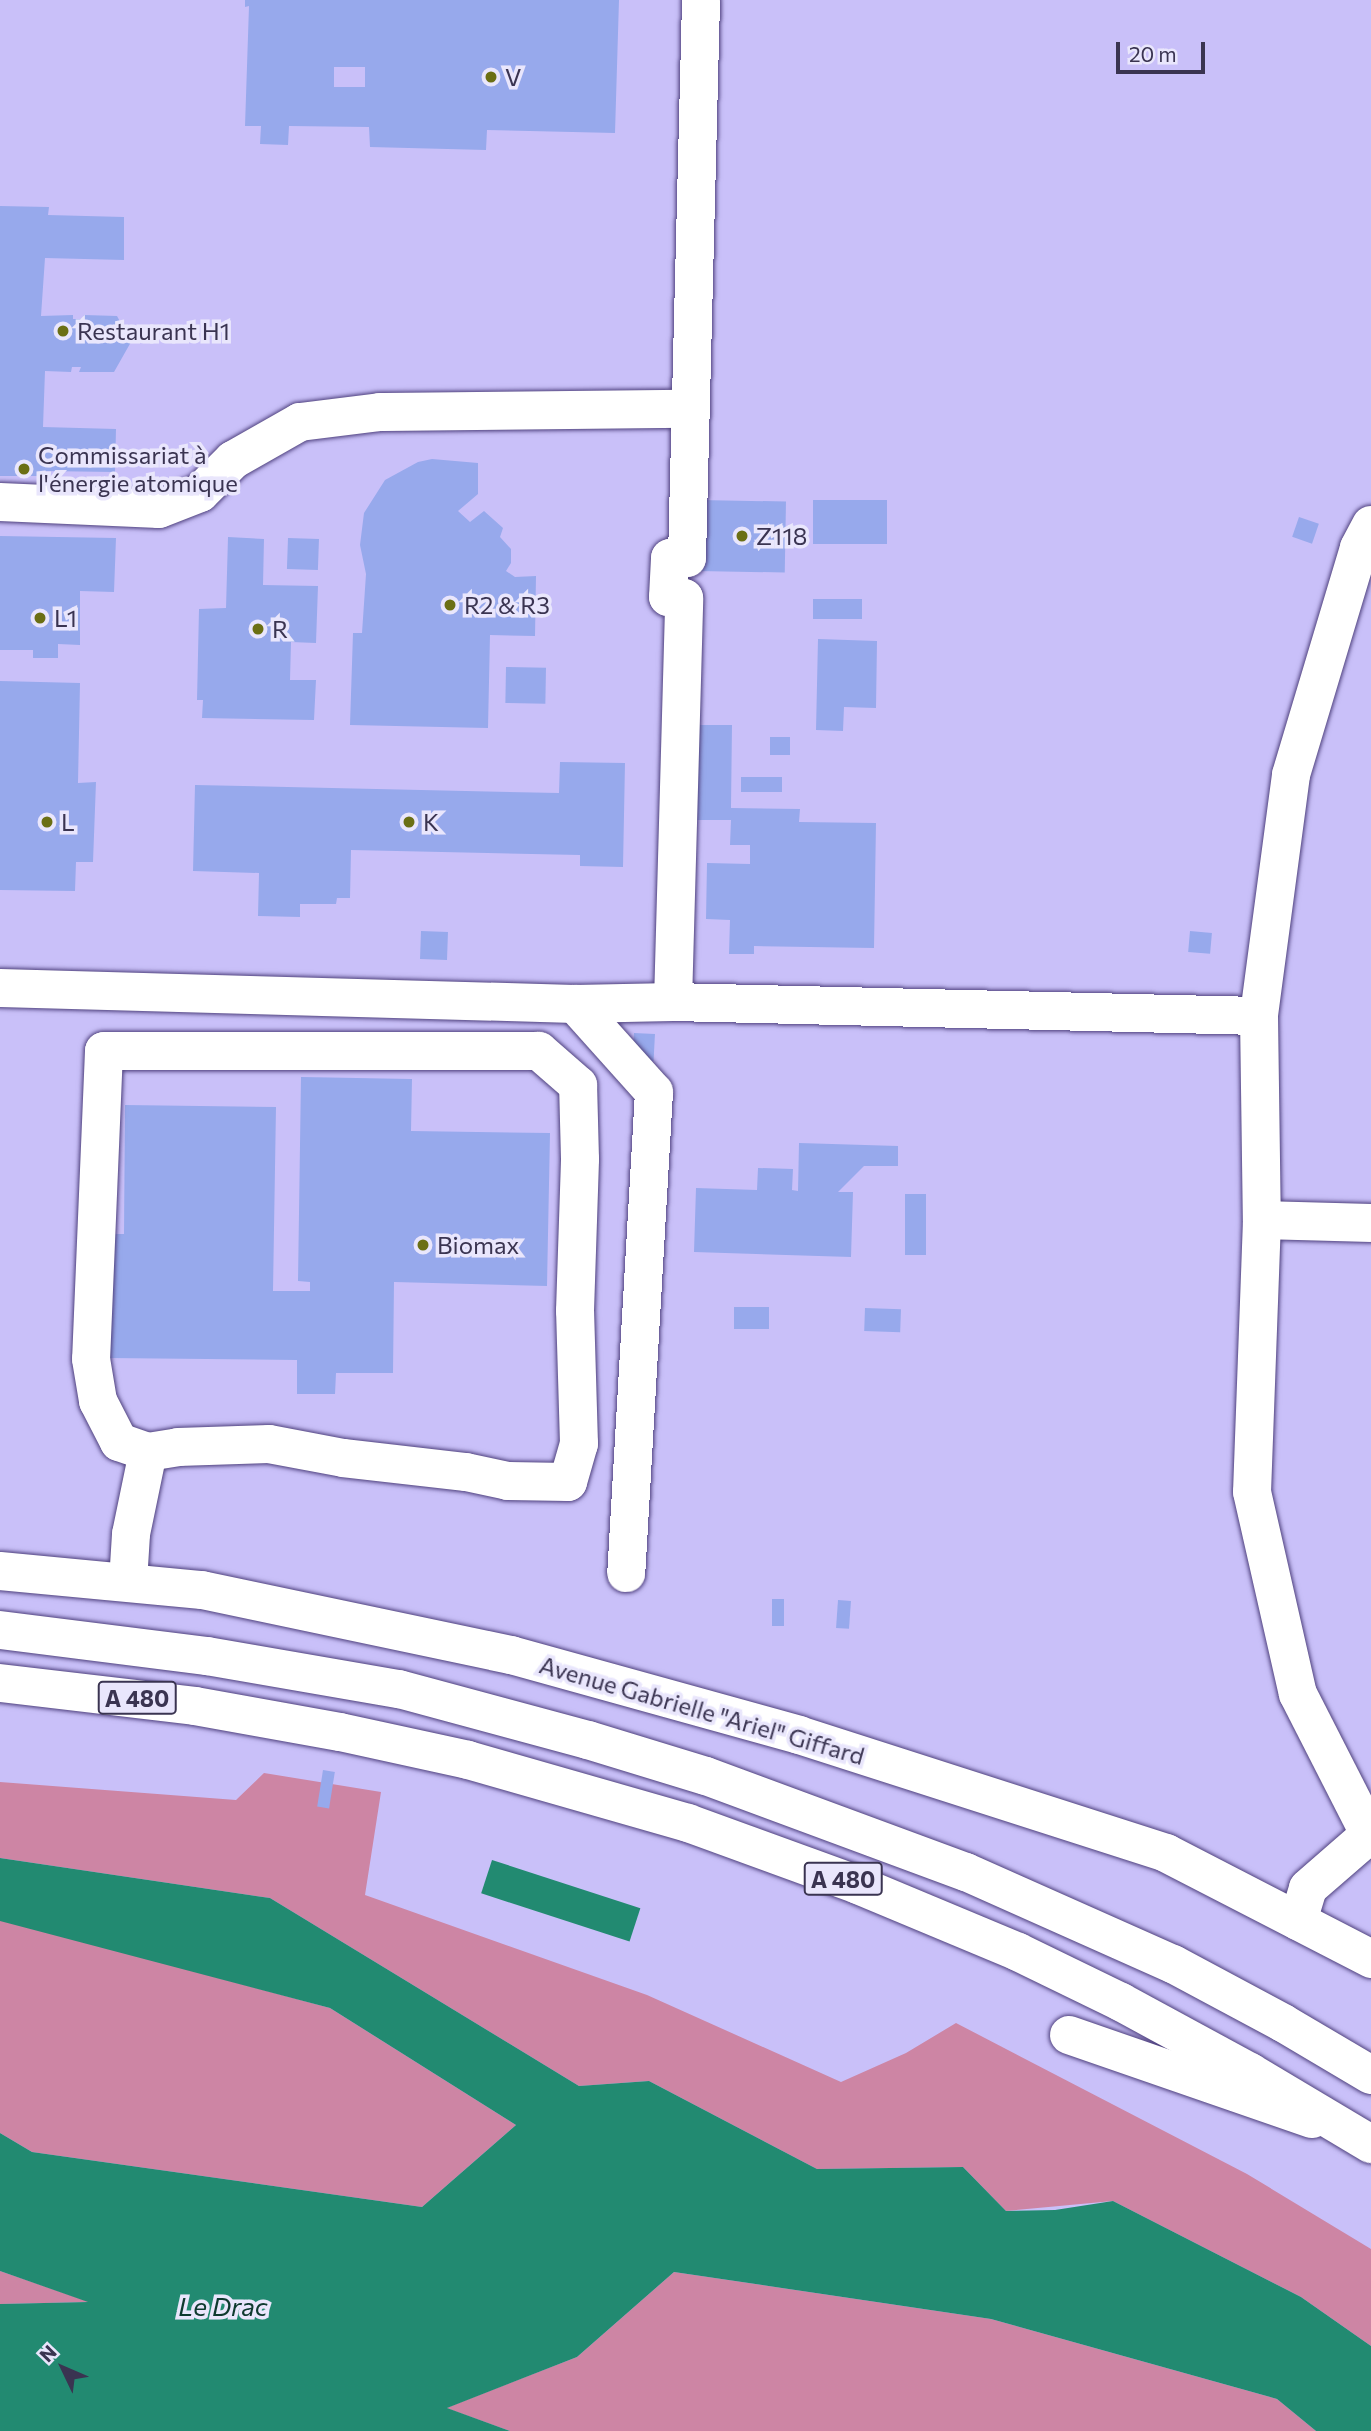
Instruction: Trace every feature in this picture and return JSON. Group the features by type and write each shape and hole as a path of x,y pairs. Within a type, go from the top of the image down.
{"main road":[{"path":"673,1002 684,598 668,597 670,558 687,558 701,0"},
{"path":"0,502 159,509 200,493 233,460 300,422 380,412 690,409"},
{"path":"1298,1921 1308,1888 1370,1836 1298,1694 1252,1492 1262,1220 1259,1016 1291,775 1359,548 1371,525"},
{"path":"0,988 575,1004 673,1002 1259,1016"},
{"path":"575,1004 654,1093 626,1573"},
{"path":"104,1051 539,1051 578,1085 580,1159 575,1311 579,1444 568,1482 508,1481 466,1472 355,1459 269,1444 178,1447 148,1452 119,1442 98,1401 91,1359 104,1051"},
{"path":"1262,1220 1371,1223"},
{"path":"128,1582 131,1534 148,1452"},
{"name":"Avenue Gabrielle \"Ariel\" Giffard","path":"0,1571 202,1590 511,1655 799,1735 1166,1853 1371,1959"},
{"name":"A 480","path":"0,1630 207,1656 399,1689 587,1740 706,1776 966,1872 1173,1964 1283,2023 1371,2075"},
{"name":"A 480","path":"0,1683 87,1692 274,1719 401,1745 598,1796 755,1846 914,1907 1030,1958 1133,2008 1364,2139"},
{"path":"0,1698 87,1692"},
{"path":"1069,2035 1364,2139"}],"shaded area":[{"path":"264,1773 381,1792 365,1895 647,1995 841,2082 906,2053 956,2023 1247,2174 1371,2249 1371,2346 1301,2297 1113,2201 1006,2211 963,2167 817,2169 649,2081 579,2086 270,1898 0,1858 0,1782 236,1800"},
{"path":"0,1921 330,2008 516,2125 422,2207 32,2152 0,2133"},
{"path":"0,2271 90,2302 0,2304"},
{"path":"674,2272 991,2319 1277,2399 1316,2431 510,2431 446,2408 577,2357"}],"water":[{"name":"Le Drac","path":"0,1858 270,1898 579,2086 649,2081 817,2169 963,2167 1006,2211 1055,2210 1113,2201 1301,2297 1371,2346 1371,2431 1316,2431 1277,2399 991,2319 674,2272 577,2357 447,2408 510,2431 0,2431 0,2304 88,2302 0,2271 0,2133 32,2152 422,2207 516,2125 330,2008 0,1921"},
{"path":"492,1860 640,1908 630,1941 481,1893"}],"building":[{"name":"V","path":"245,0 619,0 615,133 487,130 486,150 370,147 369,127 289,126 288,145 260,144 261,126 245,126 249,6 245,7","holes":["334,67 365,67 365,87 334,87"]},
{"name":"Restaurant H1","path":"0,206 49,207 48,215 124,217 124,260 45,258 41,316 73,315 73,319 83,319 84,315 117,316 131,342 114,372 79,372 81,367 72,367 71,372 45,371 43,427 116,429 115,472 43,471 43,476 0,476"},
{"name":"R2 & R3","path":"432,459 478,463 478,494 458,511 470,522 484,511 503,528 500,537 511,549 511,563 506,571 515,577 536,576 535,636 490,635 488,728 350,725 353,633 362,633 366,574 360,545 364,513 385,480 418,462"},
{"name":"Z118","path":"699,500 786,502 785,573 698,571"},
{"path":"813,500 887,500 887,544 813,544"},
{"path":"1299,517 1319,524 1312,544 1292,537"},
{"name":"L1","path":"0,536 116,538 114,592 80,591 80,645 58,644 58,658 33,658 33,650 0,650"},
{"name":"R","path":"228,537 264,539 263,585 318,586 316,643 291,642 290,680 316,680 314,720 202,718 203,700 197,700 199,609 226,608"},
{"path":"288,538 319,539 318,570 287,569"},
{"path":"813,599 862,599 862,619 813,619"},
{"path":"818,639 877,641 876,708 844,707 843,731 816,730"},
{"path":"506,667 546,668 545,704 505,703"},
{"name":"L","path":"0,681 80,683 78,783 96,782 93,862 76,862 75,891 0,890"},
{"path":"693,725 732,725 731,808 800,809 799,822 876,823 874,948 754,946 754,954 729,954 730,920 706,919 707,863 750,864 750,845 730,845 731,820 692,820"},
{"path":"770,737 790,737 790,755 770,755"},
{"name":"K","path":"560,762 625,763 623,867 580,866 580,855 351,850 350,898 337,898 336,904 300,904 300,917 258,916 259,873 193,871 195,785 559,793"},
{"path":"741,777 782,777 782,792 741,792"},
{"path":"421,931 448,932 447,960 420,959"},
{"path":"1190,931 1212,933 1210,954 1188,952"},
{"path":"634,1033 655,1034 654,1061 633,1060"},
{"name":"Biomax","path":"301,1077 412,1079 411,1131 550,1133 547,1286 394,1282 393,1373 336,1373 335,1394 297,1394 297,1360 108,1358 110,1234 124,1234 125,1105 276,1107 273,1291 310,1291 310,1282 298,1281"},
{"path":"799,1143 898,1146 898,1166 864,1166 838,1192 853,1192 851,1257 694,1252 696,1188 757,1190 758,1168 793,1169 792,1190 798,1191"},
{"path":"905,1194 926,1194 926,1255 905,1255"},
{"path":"734,1307 769,1307 769,1329 734,1329"},
{"path":"865,1308 901,1309 900,1332 864,1331"},
{"path":"772,1599 784,1599 784,1626 772,1626"},
{"path":"838,1600 851,1601 849,1629 836,1628"},
{"path":"323,1770 335,1772 329,1808 317,1807"}],"place":[{"name":"V","path":"491,77"},
{"name":"Restaurant H1","path":"63,331"},
{"name":"Commissariat à l'énergie atomique","path":"24,469"},
{"name":"Z118","path":"742,536"},
{"name":"R2 & R3","path":"450,605"},
{"name":"L1","path":"40,618"},
{"name":"R","path":"258,629"},
{"name":"L","path":"47,822"},
{"name":"K","path":"409,822"},
{"name":"Biomax","path":"423,1245"}]}
